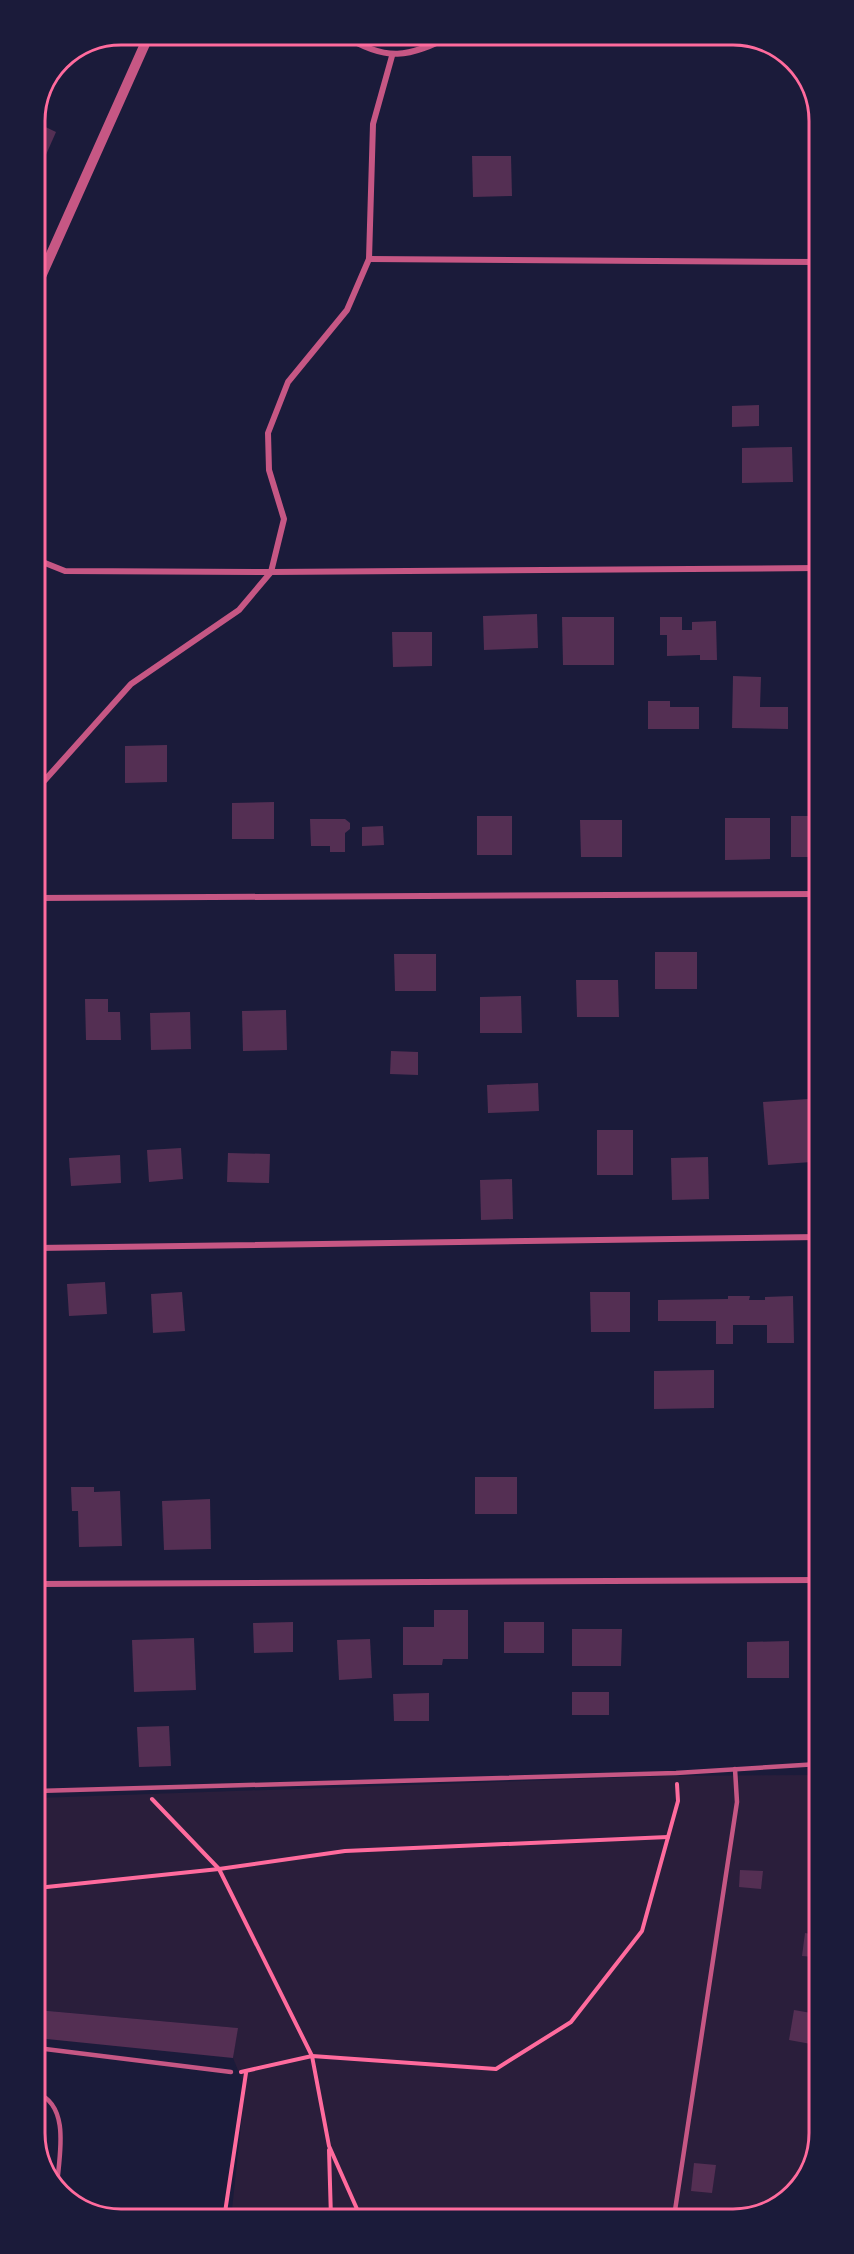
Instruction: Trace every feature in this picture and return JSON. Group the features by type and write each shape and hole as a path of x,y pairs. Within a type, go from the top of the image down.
{"street":[{"path":"45,268 144,45"},
{"path":"361,45 392,56 425,50 434,45"},
{"path":"45,780 131,684 239,610 271,572 284,519 270,470 268,433 288,382 347,310 369,259 373,124 392,56"},
{"path":"369,259 809,262"},
{"path":"45,563 65,571 271,572 809,568"},
{"path":"45,898 809,894"},
{"path":"45,1248 809,1237"},
{"path":"45,1584 809,1580"}],"lane":[{"path":"45,1791 676,1773 809,1765"},
{"path":"675,2209 737,1802 735,1769"},
{"path":"45,2049 231,2072"},
{"path":"45,2097 55,2108 60,2123 58,2174"}],"path":[{"path":"231,2072 246,2073 312,2056 496,2069 571,2022 642,1931 678,1801 676,1773"},
{"path":"141,1787 219,1869 312,2056 329,2146 331,2209"},
{"path":"45,1887 219,1869 345,1851 668,1837"},
{"path":"226,2209 246,2073"},
{"path":"329,2146 357,2209"}],"shaded area":[{"path":"809,1775 808,2143 801,2166 787,2187 762,2203 733,2209 232,2209 245,2087 233,2058 237,2028 45,2011 45,1798 665,1776"}],"building":[{"path":"45,127 56,132 45,157"},
{"path":"472,156 511,156 512,196 473,197"},
{"path":"759,405 759,426 732,427 732,406"},
{"path":"792,447 793,482 742,483 742,448"},
{"path":"537,614 538,648 484,650 483,616"},
{"path":"562,617 614,617 614,665 563,665"},
{"path":"660,617 682,617 682,630 692,630 692,622 716,621 717,660 700,660 700,655 667,656 667,635 660,635"},
{"path":"392,632 432,632 432,666 393,667"},
{"path":"733,676 761,677 760,707 788,707 788,729 732,728"},
{"path":"648,701 670,701 670,707 699,707 699,729 648,729"},
{"path":"167,745 167,782 125,783 125,746"},
{"path":"274,802 274,839 232,839 232,803"},
{"path":"477,816 512,816 512,855 477,855"},
{"path":"791,816 809,816 809,857 791,857"},
{"path":"725,818 770,818 770,859 725,860"},
{"path":"310,819 345,819 350,823 350,829 345,833 345,852 330,852 330,846 311,846"},
{"path":"580,820 622,820 622,857 581,857"},
{"path":"383,826 384,845 362,846 362,827"},
{"path":"655,952 697,952 697,989 655,989"},
{"path":"394,954 436,954 436,991 395,991"},
{"path":"576,980 618,980 619,1017 577,1017"},
{"path":"521,996 522,1033 480,1033 480,997"},
{"path":"85,999 108,999 108,1012 120,1012 121,1040 86,1040"},
{"path":"286,1010 287,1050 243,1051 242,1011"},
{"path":"190,1012 191,1049 151,1050 150,1013"},
{"path":"391,1051 418,1052 418,1075 390,1074"},
{"path":"538,1083 539,1111 488,1113 487,1085"},
{"path":"808,1099 809,1162 768,1165 763,1102"},
{"path":"597,1130 633,1130 633,1175 597,1175"},
{"path":"181,1148 183,1179 149,1182 147,1150"},
{"path":"228,1153 270,1154 269,1183 227,1182"},
{"path":"120,1155 121,1183 71,1186 69,1158"},
{"path":"708,1157 709,1199 672,1200 671,1158"},
{"path":"512,1179 513,1219 481,1220 480,1180"},
{"path":"105,1282 107,1314 69,1316 67,1284"},
{"path":"182,1292 185,1331 153,1333 151,1294"},
{"path":"590,1292 630,1292 630,1332 591,1332"},
{"path":"728,1296 750,1296 749,1300 765,1300 765,1297 793,1296 794,1343 767,1343 767,1325 733,1325 733,1344 716,1344 716,1321 658,1321 658,1300 728,1299"},
{"path":"714,1370 714,1408 654,1409 654,1371"},
{"path":"475,1477 517,1477 517,1514 475,1514"},
{"path":"71,1487 94,1487 94,1492 120,1491 122,1546 79,1547 78,1511 72,1511"},
{"path":"210,1499 211,1549 164,1550 162,1501"},
{"path":"434,1610 468,1610 468,1659 443,1659 442,1665 403,1665 403,1627 434,1627"},
{"path":"293,1622 293,1652 254,1653 253,1623"},
{"path":"504,1622 544,1622 544,1653 504,1653"},
{"path":"572,1629 622,1629 621,1666 572,1666"},
{"path":"194,1638 196,1690 134,1692 132,1640"},
{"path":"370,1639 372,1678 339,1680 337,1640"},
{"path":"789,1641 789,1678 747,1678 747,1642"},
{"path":"572,1692 609,1692 609,1715 572,1715"},
{"path":"429,1693 429,1721 394,1721 393,1694"},
{"path":"169,1726 171,1766 139,1767 137,1727"},
{"path":"740,1870 763,1871 761,1889 739,1887"},
{"path":"805,1933 809,1934 809,1957 802,1956"},
{"path":"794,2010 809,2013 809,2044 789,2040"},
{"path":"45,2011 238,2028 233,2058 45,2039"},
{"path":"694,2163 716,2165 712,2193 691,2191"}]}
